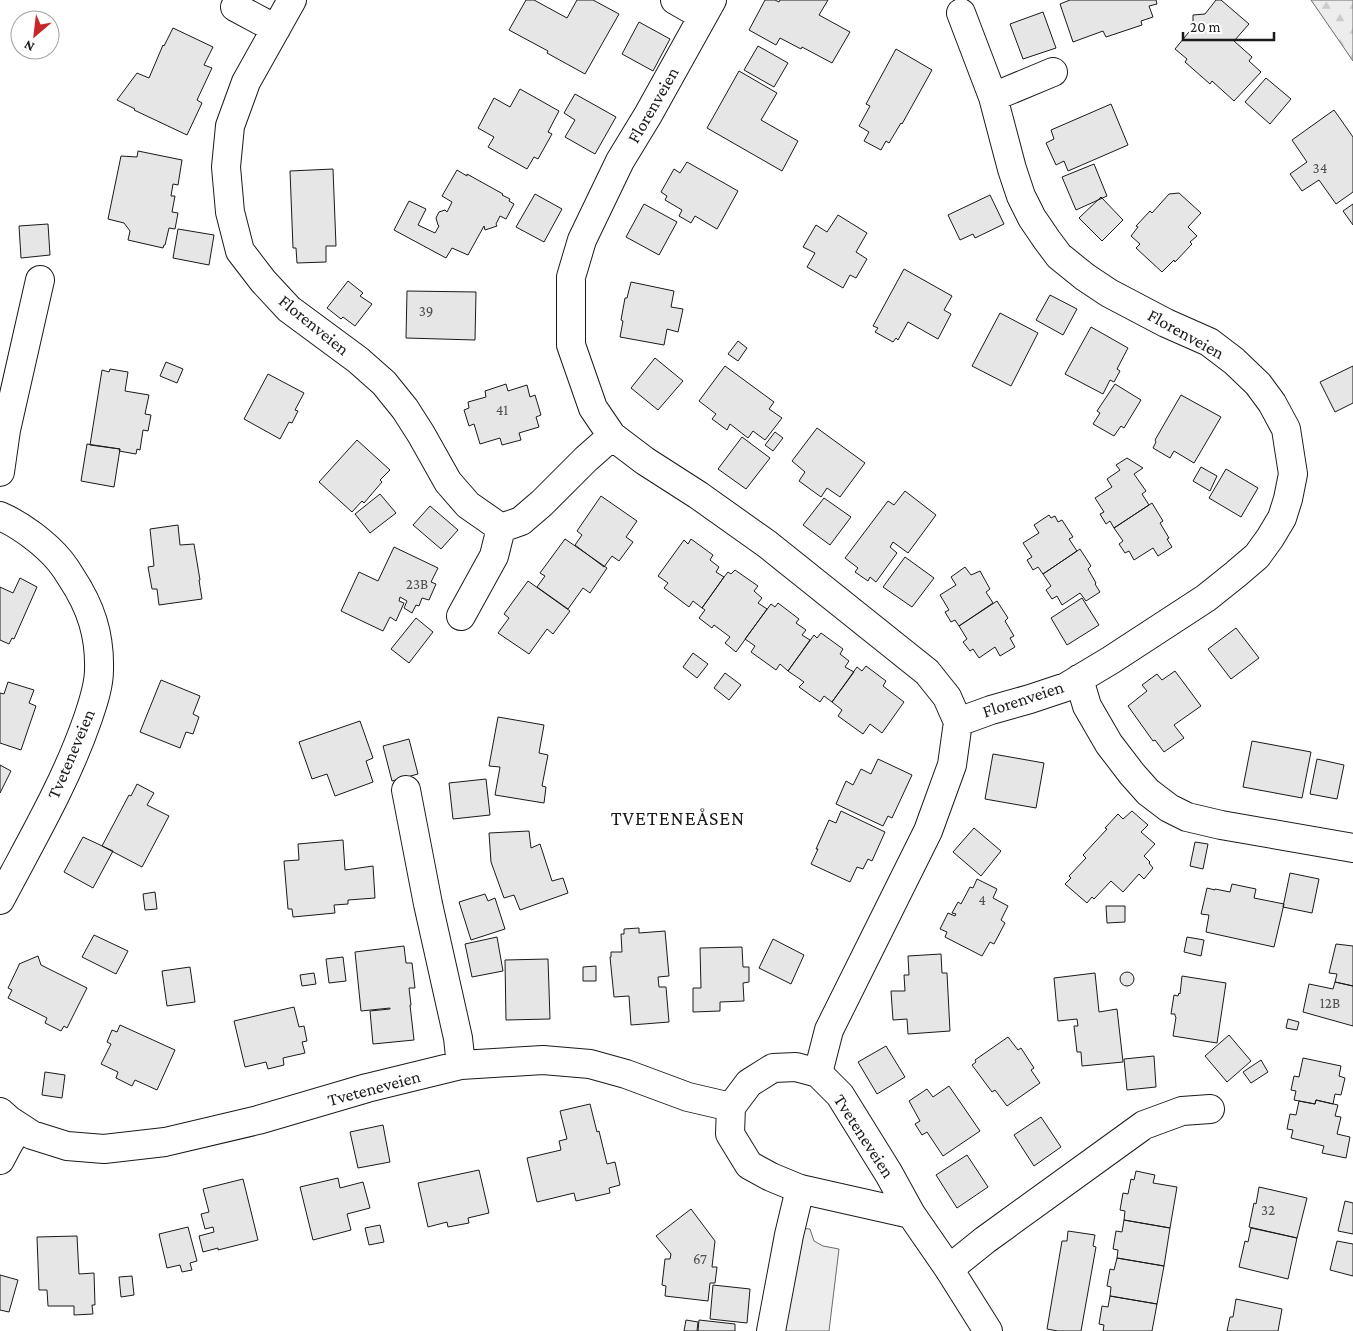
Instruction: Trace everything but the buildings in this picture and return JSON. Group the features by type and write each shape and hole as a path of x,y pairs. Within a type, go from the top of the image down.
{"street":[{"name":"Florenveien","path":"292,0 246,82 230,126 226,167 230,212 240,250 289,309 358,360 384,383 409,415 448,482 468,505 501,528"},
{"path":"675,0 708,8"},
{"path":"235,7 276,29"},
{"name":"Florenveien","path":"708,8 620,161 582,240 571,277 571,345 593,408 612,436 644,461 698,495 766,544 927,672 947,696 958,722 952,765 932,822 830,1030 818,1073"},
{"name":"Florenveien","path":"958,722 991,710 1030,700 1066,686 1111,660 1206,598 1256,556 1270,538 1282,518 1293,474 1286,429 1272,403 1258,384 1234,361 1209,342 1166,323 1109,293 1059,256 1032,218 1021,196 993,97 961,13"},
{"path":"993,97 1053,72"},
{"path":"0,472 6,430 40,280"},
{"path":"461,616 494,556 501,528 521,521 612,436"},
{"name":"Tveteneveien","path":"0,516 8,519 39,541 60,562 80,590 93,618 98,644 99,672 93,702 80,740 54,796 0,900"},
{"path":"1079,679 1087,706 1109,744 1148,792 1169,808 1187,817 1221,825 1353,848"},
{"path":"406,790 462,1065"},
{"name":"Tveteneveien","path":"9,1119 32,1135 67,1146 104,1149 165,1142 258,1120 368,1088 462,1065 543,1060 590,1064 626,1074 688,1097 730,1107 730,1134 749,1165 771,1177 800,1189 911,1214"},
{"path":"730,1107 749,1083 772,1068 796,1068 818,1073"},
{"name":"Tveteneveien","path":"818,1073 840,1095 889,1174 911,1214 949,1269 988,1331"},
{"path":"949,1269 985,1240 1144,1125 1182,1111 1210,1109"},
{"name":"Tveteneveien","path":"0,1160 9,1143 9,1119"},
{"path":"772,1331 800,1189"}],"green space":[{"path":"1311,0 1353,0 1353,61"}],"shaded area":[{"path":"800,1228 810,1229 814,1241 823,1246 839,1249 829,1331 781,1331"}],"district":[{"name":"TVETENEÅSEN","path":"678,818"}]}
